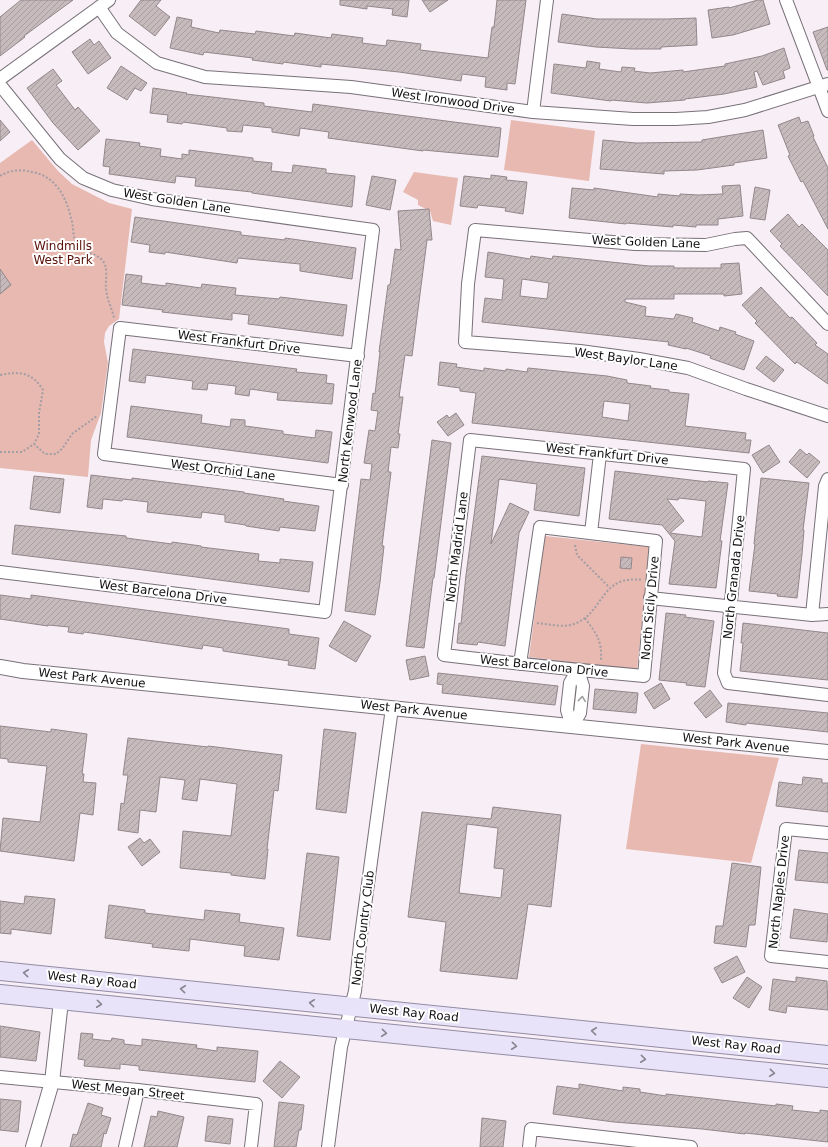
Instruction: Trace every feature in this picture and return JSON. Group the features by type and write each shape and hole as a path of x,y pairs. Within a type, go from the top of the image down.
{"main road":[{"name":"West Ray Road","path":"0,971 828,1055"},
{"name":"West Ray Road","path":"0,994 828,1078"}],"street":[{"path":"533,112 547,0"},
{"path":"786,0 823,86 828,111"},
{"path":"0,79 104,4"},
{"name":"West Ironwood Drive","path":"104,4 117,33 157,63 205,77 351,87 533,112 634,119 708,117 745,110 823,86"},
{"name":"West Golden Lane","path":"0,85 60,159 83,178 112,190 152,199 373,230"},
{"name":"North Kenwood Lane","path":"325,612 373,230"},
{"name":"West Golden Lane","path":"465,342 468,284 475,230 634,244 706,245 735,238 747,238 828,324"},
{"path":"109,411 120,328"},
{"name":"West Frankfurt Drive","path":"120,328 358,356"},
{"name":"West Baylor Lane","path":"465,342 580,352 639,359 688,368 828,416"},
{"name":"West Orchid Lane","path":"109,411 104,454 342,485"},
{"name":"West Frankfurt Drive","path":"470,440 744,469"},
{"name":"North Madrid Lane","path":"444,655 470,440"},
{"path":"520,664 540,527 591,533 600,454"},
{"name":"North Granada Drive","path":"744,469 724,673 728,684 828,695"},
{"path":"812,614 825,486 828,479"},
{"name":"North Sicily Drive","path":"591,533 656,541 644,676"},
{"name":"West Barcelona Drive","path":"0,572 325,612"},
{"path":"650,598 812,614 828,614"},
{"name":"West Barcelona Drive","path":"444,655 644,676"},
{"name":"West Park Avenue","path":"0,667 23,671 828,752"},
{"path":"572,727 567,710 570,683 578,670"},
{"name":"North Country Club","path":"328,1147 340,1049 355,990 361,935 392,708"},
{"name":"North Naples Drive","path":"828,833 786,829 771,956 828,962"},
{"path":"33,1147 52,1082 61,1001"},
{"name":"West Megan Street","path":"0,1077 138,1090 256,1104 251,1147"},
{"path":"125,1147 138,1090"},
{"path":"529,1147 531,1129 652,1145 691,1147"}],"path":[{"path":"0,176 4,173 26,170 38,173 54,182 60,190 72,218 74,239 76,244 82,250 103,260 106,267 108,302 120,328"},
{"path":"0,375 9,373 32,376 43,390 39,413 39,434 34,444 22,452 0,452"},
{"path":"34,444 45,454 56,454 62,449 72,434 83,425 109,411"},
{"path":"575,545 577,555 610,588"},
{"path":"526,622 561,626 574,624 585,618 610,588 618,582 635,579 653,582"},
{"path":"585,618 598,638 601,649 601,661"}],"green space":[{"path":"511,120 595,131 589,181 504,170"},
{"name":"Windmills West Park","path":"32,140 58,171 72,184 109,203 132,209 119,319 109,326 105,333 104,342 108,363 101,413 91,440 88,477 0,468 0,163"},
{"path":"414,172 458,178 451,225 433,221 430,211 418,205 418,200 403,192"},
{"path":"545,536 650,547 637,670 529,657"},
{"path":"641,744 779,758 751,863 626,849"}],"building":[{"path":"21,0 73,0 24,36 25,37 0,56 0,17"},
{"path":"141,0 161,0 156,6 170,17 155,36 129,16"},
{"path":"340,0 409,0 407,17 392,15 393,9 367,6 367,9 340,5"},
{"path":"422,0 448,0 430,12"},
{"path":"497,0 526,0 515,84 507,83 507,90 485,87 486,77 462,74 461,81 399,72 321,64 321,67 283,62 283,64 252,60 253,58 204,52 203,55 170,48 177,17 192,20 191,27 219,33 220,30 255,34 256,31 294,36 295,33 331,38 332,34 363,38 362,43 386,46 387,40 405,42 421,44 420,50 488,58"},
{"path":"763,0 770,24 733,35 712,38 708,10 729,8"},
{"path":"562,14 597,19 696,18 697,45 661,47 661,49 632,49 596,47 558,42"},
{"path":"828,27 828,70 827,70 813,32"},
{"path":"90,39 94,45 99,41 111,58 88,74 72,52"},
{"path":"784,48 790,68 783,71 785,78 763,85 757,71 754,72 757,87 724,94 685,100 647,103 611,101 551,93 554,64 586,68 587,61 600,63 599,69 621,72 622,67 635,68 634,71 650,73 683,70 683,72 725,66 725,64 762,56"},
{"path":"121,66 147,83 141,91 135,88 127,100 107,88"},
{"path":"53,69 62,81 56,85 75,110 78,107 100,131 78,150 53,123 27,88"},
{"path":"153,88 187,93 186,94 264,103 264,106 312,112 313,104 501,128 498,157 423,151 328,138 329,132 300,128 299,136 272,132 272,128 243,125 242,132 227,131 227,128 183,122 182,124 167,122 168,115 150,113"},
{"path":"799,117 801,123 808,121 814,136 813,137 828,168 828,229 788,156 790,155 778,125"},
{"path":"0,120 10,132 0,141"},
{"path":"763,130 767,158 734,163 734,165 697,170 664,171 664,174 600,169 603,140 636,143 702,142 702,140"},
{"path":"106,139 140,143 139,146 161,149 160,156 182,159 182,154 189,155 189,150 253,158 253,161 272,163 271,171 292,173 293,165 326,169 326,173 355,176 352,207 252,192 195,186 196,178 176,176 175,183 109,174 110,167 103,166"},
{"path":"491,175 507,177 506,180 527,182 523,214 505,211 506,208 478,205 477,208 460,206 464,176 491,179"},
{"path":"372,176 396,180 390,210 366,205"},
{"path":"740,185 743,216 718,219 718,225 696,225 696,227 673,225 673,227 569,218 572,188 594,190 594,188 658,197 658,194 680,196 680,194 723,194 722,186"},
{"path":"755,187 770,190 765,220 750,218"},
{"path":"429,209 432,240 427,240 412,356 405,355 399,397 403,397 398,434 400,434 398,448 391,447 388,472 391,472 382,546 384,546 375,615 345,611 361,479 370,480 372,464 364,463 369,430 375,431 378,411 371,410 373,393 375,394 388,285 390,285 395,249 401,250 398,211"},
{"path":"788,214 799,227 802,224 828,250 828,296 780,246 782,244 770,231"},
{"path":"135,217 241,232 241,235 285,240 285,238 356,248 352,279 300,271 300,264 238,258 237,263 165,252 165,254 149,252 150,245 131,242"},
{"path":"488,252 530,259 531,256 552,259 553,256 649,266 674,266 674,268 721,268 721,264 739,263 742,294 724,296 724,294 674,294 674,299 625,299 625,302 646,307 645,316 674,319 676,314 693,318 692,322 719,331 720,327 736,332 735,334 754,341 744,370 710,358 711,356 686,348 668,345 669,342 482,322 485,298 502,300 504,279 485,277","holes":["522,279 549,283 547,299 520,296"]},
{"path":"0,269 11,285 0,294"},
{"path":"126,274 142,276 141,283 166,286 166,283 201,288 202,284 236,288 235,295 279,299 280,297 347,305 343,336 248,324 249,315 232,313 232,320 162,312 163,310 122,305"},
{"path":"761,287 790,318 792,317 817,343 815,345 828,354 828,384 797,362 795,364 755,323 757,321 742,305"},
{"path":"133,349 297,369 296,372 327,375 326,383 334,384 332,404 277,400 278,393 250,389 249,396 235,394 236,386 208,383 207,390 192,389 193,381 146,375 145,383 129,381"},
{"path":"766,356 784,370 774,382 756,368"},
{"path":"440,362 457,364 456,367 484,371 484,368 527,372 528,368 607,376 627,380 627,383 651,386 650,388 669,390 669,392 689,394 685,426 746,433 745,440 751,440 749,453 472,423 476,393 460,391 460,388 438,385","holes":["604,401 630,404 628,421 602,417"]},
{"path":"131,406 202,415 201,423 230,427 231,419 245,420 245,426 283,431 283,434 315,438 316,430 332,432 328,463 127,437"},
{"path":"456,413 464,425 448,436 437,422 447,415 449,418"},
{"path":"432,440 451,443 424,648 406,646"},
{"path":"769,445 780,462 763,473 752,455"},
{"path":"800,449 807,455 809,453 820,462 807,478 789,462"},
{"path":"482,456 585,468 579,516 534,510 537,484 499,479 491,544 510,503 529,512 519,533 505,646 478,642 477,645 457,643 459,623 461,624"},
{"path":"615,471 728,483 720,541 722,541 716,588 669,584 675,541 662,525 609,519","holes":["679,498 706,501 702,537 670,533 684,521 667,499 678,500"]},
{"path":"91,475 132,480 132,478 244,492 284,499 283,501 319,506 315,531 280,527 279,531 246,526 225,522 225,515 202,512 201,518 147,512 148,502 123,499 122,501 103,499 102,509 87,507"},
{"path":"34,476 64,479 60,513 30,509"},
{"path":"761,478 809,483 797,598 777,596 778,594 749,591"},
{"path":"15,525 126,536 126,538 172,544 172,542 259,554 258,561 280,563 280,559 313,562 309,592 12,554"},
{"path":"621,557 632,558 631,569 620,568"},
{"path":"0,595 31,599 31,595 289,629 289,634 319,638 315,669 288,665 289,661 223,651 223,648 203,645 202,649 84,632 83,634 68,632 69,627 48,626 0,619"},
{"path":"666,613 686,615 685,617 714,621 705,687 686,685 687,683 659,680"},
{"path":"344,621 371,636 356,662 329,646"},
{"path":"743,623 828,633 828,680 740,671 743,643 741,643"},
{"path":"425,656 429,676 410,680 406,660"},
{"path":"438,673 558,686 555,705 442,693 443,685 437,684"},
{"path":"661,683 670,699 654,709 644,693"},
{"path":"595,689 638,693 636,713 593,709"},
{"path":"710,690 722,706 706,718 694,703"},
{"path":"728,703 828,713 828,732 726,722"},
{"path":"0,726 51,732 51,729 87,734 82,774 84,774 83,782 96,783 93,815 80,813 74,861 0,851 3,818 40,822 47,766 8,762 8,759 0,758"},
{"path":"324,729 356,733 346,813 316,809"},
{"path":"128,738 282,755 278,791 274,790 265,879 231,875 231,873 180,868 183,831 231,836 237,784 200,779 197,801 182,799 185,780 160,777 156,812 140,810 138,833 118,830 121,803 124,804 128,775 123,775"},
{"path":"803,777 822,779 822,783 828,783 828,812 776,806 779,782 802,785"},
{"path":"493,807 561,815 551,907 528,904 517,979 440,971 446,922 408,917 422,812 491,819","holes":["467,824 498,828 494,868 504,869 501,898 459,893"]},
{"path":"140,838 144,843 150,839 160,852 142,866 128,847"},
{"path":"799,850 828,853 828,883 795,880"},
{"path":"307,853 339,857 330,940 297,936"},
{"path":"732,863 761,867 755,925 749,925 746,947 714,943 716,926 723,926"},
{"path":"25,896 55,899 51,934 11,929 11,934 0,933 0,901 24,904"},
{"path":"109,905 145,910 145,913 204,920 205,910 240,914 239,922 284,928 279,960 244,956 245,946 190,939 189,951 152,947 153,944 105,938"},
{"path":"794,909 828,914 827,942 790,938"},
{"path":"737,956 745,972 722,983 714,968"},
{"path":"747,977 762,987 749,1008 733,998"},
{"path":"796,977 827,981 828,1010 787,1006 786,1013 769,1010 773,979 796,982"},
{"path":"0,1026 40,1032 36,1061 0,1057"},
{"path":"81,1033 93,1034 92,1039 111,1041 112,1038 124,1040 124,1044 142,1046 142,1039 197,1045 196,1048 217,1051 217,1047 258,1051 255,1082 139,1070 139,1066 120,1064 120,1069 84,1066 85,1060 78,1059"},
{"path":"280,1061 300,1077 282,1098 263,1081"},
{"path":"579,1084 623,1091 623,1087 640,1089 640,1092 666,1096 666,1094 776,1106 776,1104 793,1106 792,1110 820,1113 820,1110 828,1111 828,1142 745,1133 614,1122 553,1114 557,1086 579,1089"},
{"path":"0,1099 21,1101 18,1132 0,1130"},
{"path":"279,1102 304,1105 301,1130 299,1130 296,1147 274,1147"},
{"path":"88,1103 103,1108 101,1115 111,1118 106,1134 104,1133 101,1147 70,1147 73,1134 77,1135"},
{"path":"158,1111 184,1117 177,1147 144,1147 151,1116 157,1117"},
{"path":"208,1116 233,1119 230,1144 205,1141"},
{"path":"482,1118 506,1121 503,1147 480,1147"}]}
